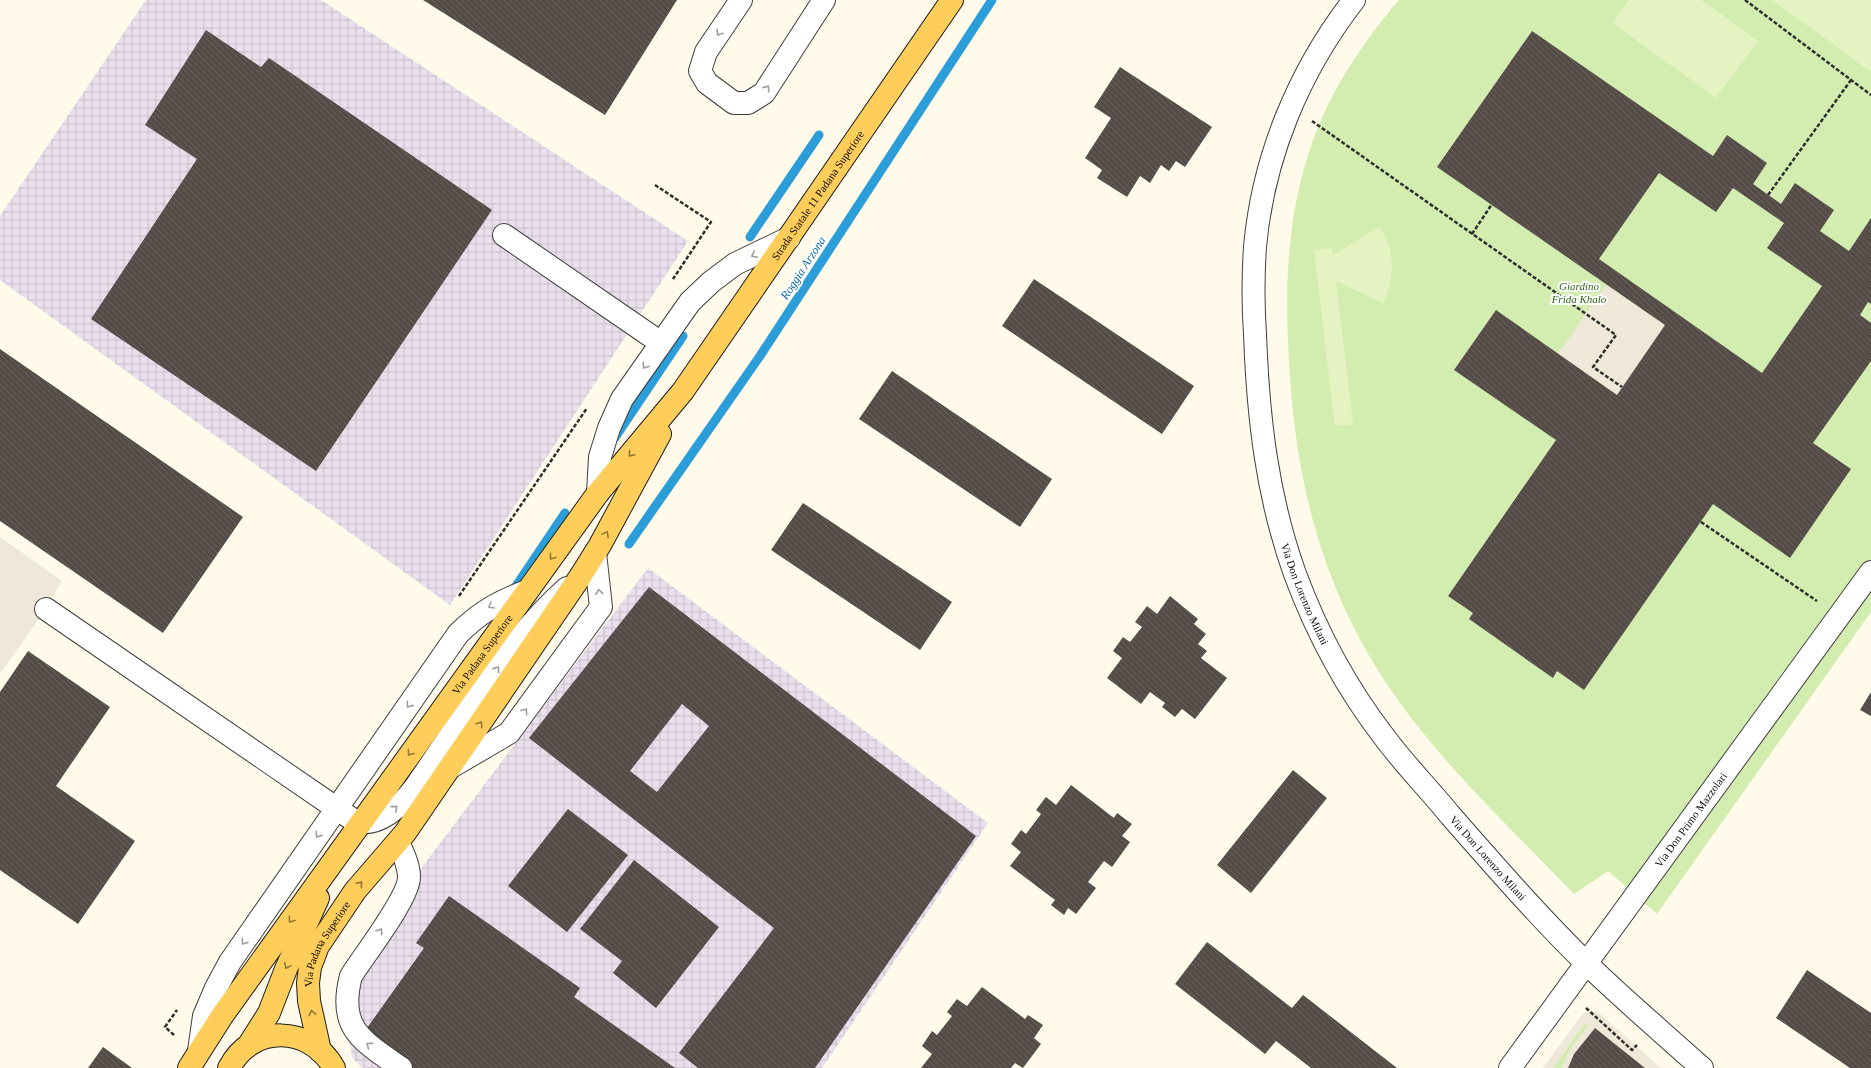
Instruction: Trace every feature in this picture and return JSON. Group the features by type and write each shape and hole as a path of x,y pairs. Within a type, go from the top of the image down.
{"main road":[{"name":"Strada Statale 11 Padana Superiore","path":"683,391 952,0"},
{"name":"Via Padana Superiore","path":"360,822 598,493 683,391"},
{"name":"Via Padana Superiore","path":"320,1051 308,991 308,974 314,956 324,935 355,890 398,842 580,577 595,553 683,391"},
{"path":"194,1060 222,1016 360,822"},
{"name":"Via Padana Superiore","path":"229,1068 242,1050 250,1043 269,1013 286,970 338,854"},
{"name":"Via Padana Superiore","path":"250,1043 273,1035 285,1035 305,1040 320,1051 334,1068"}],"street":[{"path":"740,0 706,52 700,71 707,83 734,103 748,103 764,93 824,0"},
{"name":"Via Don Lorenzo Milani","path":"1354,0 1320,50 1291,106 1273,154 1262,198 1255,244 1253,289 1258,413 1265,460 1280,529 1292,566 1313,617 1334,659 1358,700 1385,738 1415,775 1524,898 1587,964 1702,1068"},
{"path":"504,235 661,343"},
{"path":"598,493 600,457 609,428 622,399 690,302 711,282 735,264 789,238"},
{"path":"450,767 509,733 601,607 595,553"},
{"name":"Via Don Primo Mazzolari","path":"1510,1068 1871,572"},
{"name":"Via Padana Superiore","path":"360,822 384,817 404,801 422,778 522,633 556,598 580,577"},
{"path":"194,1060 204,1016 216,988 230,962 458,634 469,623 493,605 527,591"},
{"path":"46,609 249,750 336,809 360,822"},
{"path":"398,842 406,860 409,878 399,902 352,976 348,989 348,1006 352,1025 362,1040 401,1068"}],"path":[{"path":"1745,0 1871,95"},
{"path":"1768,194 1851,80"},
{"path":"1291,106 1616,335 1594,367 1622,387"},
{"path":"1472,234 1492,204"},
{"path":"1701,522 1839,616"},
{"path":"1585,1008 1632,1050 1656,1026"}],"shaded area":[{"path":"146,0 321,0 688,241 450,605 0,280 0,216"},
{"path":"1606,285 1665,325 1617,395 1558,354"},
{"path":"0,537 62,581 46,609 0,674"},
{"path":"648,568 988,823 822,1068 362,1068 352,1057 339,977"},
{"path":"1597,1011 1661,1068 1645,1068 1595,1028 1574,1054 1568,1068 1562,1068 1569,1051 1589,1024 1583,1025 1553,1068 1543,1068 1583,1013"}],"green space":[{"name":"Giardino Frida Khalo","path":"1399,0 1871,0 1871,612 1657,914 1608,871 1574,894 1442,756 1395,696 1374,664 1353,626 1321,549 1301,470 1295,429 1287,317 1290,242 1298,192 1304,167 1328,104 1360,50"},
{"path":"1629,0 1701,0 1758,41 1716,98 1613,23"},
{"path":"1772,0 1871,0 1871,70 1870,71"},
{"path":"1379,227 1385,235 1391,254 1392,264 1390,284 1383,303 1336,281 1353,425 1335,426 1314,250 1332,248 1333,255"},
{"path":"1590,1024 1569,1051 1562,1068 1553,1068 1583,1025"}],"building":[{"path":"423,0 677,0 605,115"},
{"path":"206,30 261,67 269,58 492,210 316,471 91,319 197,159 145,125"},
{"path":"1532,31 1713,156 1727,135 1767,163 1753,184 1781,204 1795,183 1834,210 1820,231 1849,251 1871,218 1871,304 1868,302 1860,315 1871,323 1871,361 1813,443 1851,469 1790,558 1713,504 1584,690 1557,671 1553,678 1469,619 1473,613 1448,596 1556,440 1454,370 1496,310 1617,395 1665,325 1437,167","holes":["1659,173 1716,212 1733,188 1784,223 1767,248 1822,286 1762,373 1599,259"]},
{"path":"1120,67 1212,127 1185,167 1176,161 1169,171 1161,165 1150,183 1140,176 1127,197 1097,178 1102,170 1085,158 1111,118 1094,107"},
{"path":"1034,279 1194,386 1162,434 1002,326"},
{"path":"0,349 243,517 163,633 0,521"},
{"path":"892,371 1052,479 1020,527 859,419"},
{"path":"803,503 952,602 920,650 771,550"},
{"path":"649,587 976,836 815,1068 698,1068 679,1053 774,928 529,738","holes":["682,704 709,726 657,792 630,771"]},
{"path":"1170,596 1198,619 1194,624 1206,634 1198,644 1207,651 1201,658 1227,678 1195,719 1182,709 1175,717 1162,707 1165,703 1150,692 1141,704 1107,678 1122,658 1113,651 1123,637 1130,642 1142,627 1135,622 1147,606 1157,614"},
{"path":"28,651 110,707 56,786 135,841 78,924 0,870 0,692"},
{"path":"1871,692 1871,716 1860,710"},
{"path":"1293,770 1327,798 1251,893 1217,865"},
{"path":"1071,785 1114,818 1117,813 1132,824 1122,836 1130,842 1112,867 1104,861 1088,882 1096,888 1076,914 1068,908 1064,915 1051,905 1055,900 1010,866 1021,852 1011,844 1021,830 1026,834 1041,814 1036,810 1046,797 1056,805"},
{"path":"568,809 628,855 567,932 508,886"},
{"path":"634,860 719,927 656,1008 613,973 622,961 580,929"},
{"path":"449,896 580,988 574,997 675,1068 409,1068 362,1035 424,948 416,943"},
{"path":"1207,942 1292,1008 1303,995 1397,1068 1311,1068 1276,1041 1265,1054 1175,984"},
{"path":"1807,970 1871,1013 1871,1068 1850,1068 1776,1018"},
{"path":"982,987 1025,1019 1028,1015 1043,1025 1034,1038 1041,1044 1023,1068 1015,1063 1011,1068 921,1068 932,1054 922,1046 932,1031 937,1035 952,1016 947,1012 957,999 967,1006"},
{"path":"1595,1028 1645,1068 1568,1068 1574,1054"},
{"path":"103,1047 132,1068 88,1068"}],"waterway":[{"name":"Roggia Arzona","path":"629,544 760,356 992,0"},
{"path":"750,237 819,135"},
{"path":"614,439 683,336"},
{"path":"512,592 565,513"}]}
